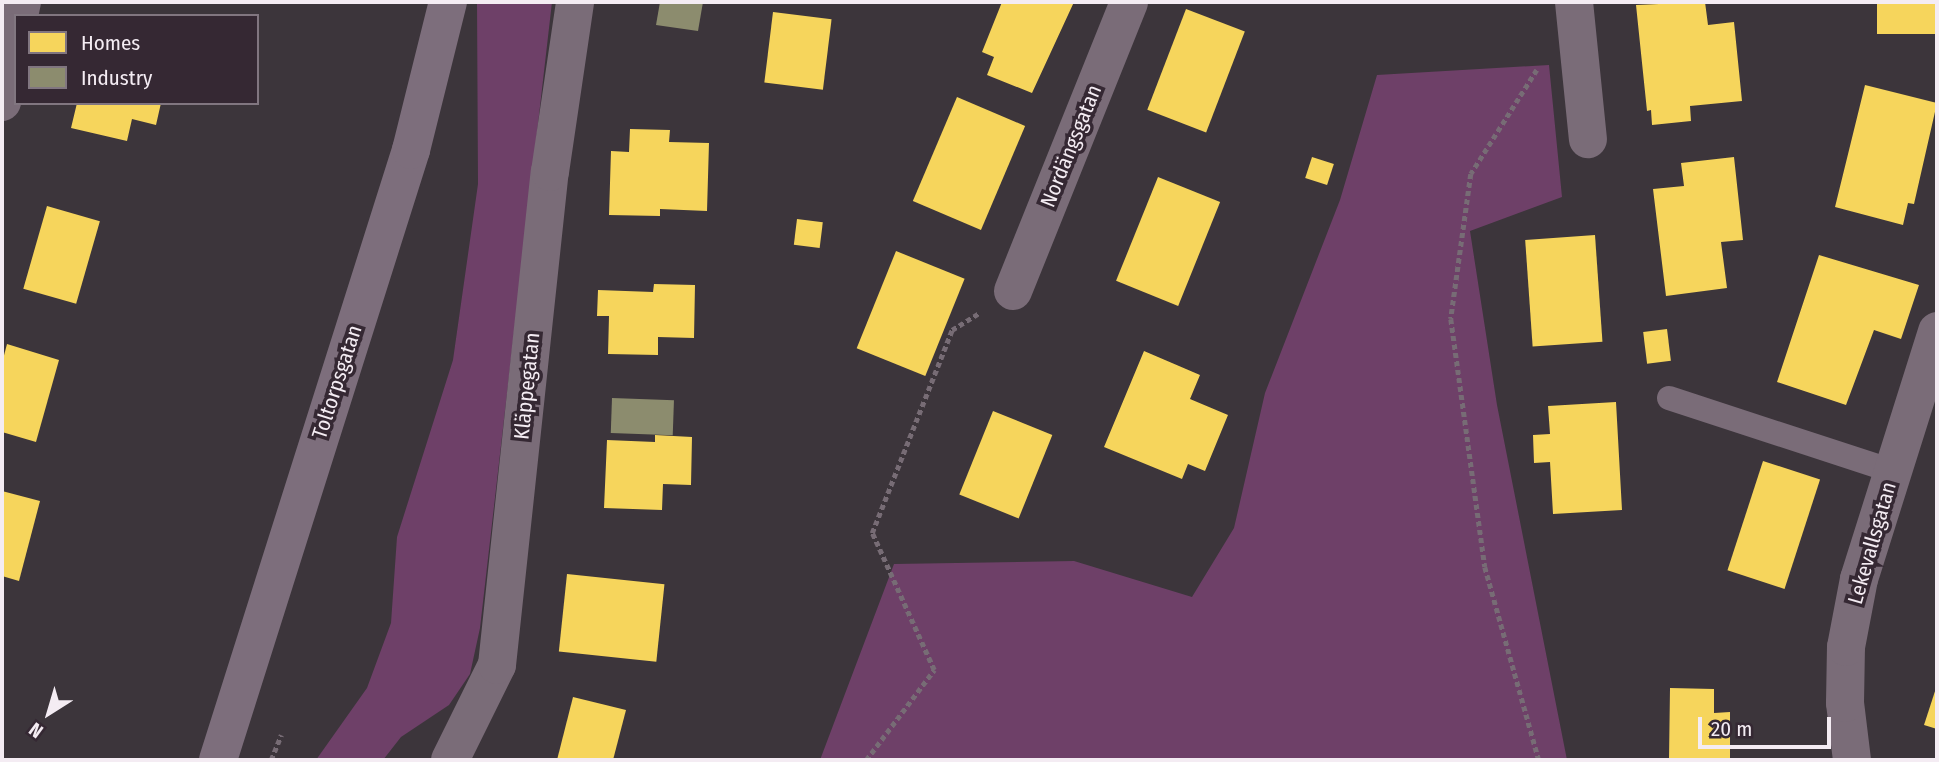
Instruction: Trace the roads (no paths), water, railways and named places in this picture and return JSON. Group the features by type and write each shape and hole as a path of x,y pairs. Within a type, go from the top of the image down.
{"street":[{"name":"Toltorpsgatan","path":"218,760 411,150 448,2"},
{"name":"Kläppegatan","path":"450,760 497,665 550,172 575,2"},
{"name":"Nordängsgatan","path":"1013,291 1129,2"},
{"path":"1574,6 1588,139"},
{"path":"2,102 14,42"},
{"name":"Lekevallsgatan","path":"1852,760 1845,703 1846,647 1859,579 1892,471 1926,402 1937,331"}],"lane":[{"path":"1669,398 1892,471"}]}
